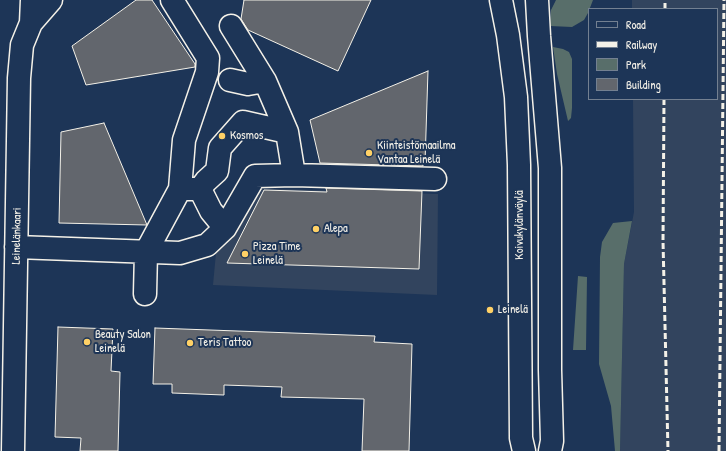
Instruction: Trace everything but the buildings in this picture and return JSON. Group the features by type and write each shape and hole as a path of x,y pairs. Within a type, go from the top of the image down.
{"street":[{"name":"Leinelänkaari","path":"31,23 32,0"},
{"name":"Leinelänkaari","path":"13,451 19,78 22,45 31,23 51,0"},
{"path":"172,0 219,76 238,83 248,84 265,81"},
{"name":"Koivukylänväylä","path":"501,0 508,35 516,97 519,165 521,438 524,451"},
{"path":"537,0 550,168 550,370 552,441 550,451"},
{"path":"231,26 265,81 287,132 294,175"},
{"path":"219,76 184,140 190,189 225,228"},
{"path":"145,294 146,252 190,189 206,181 217,171 220,148 243,122 287,132"},
{"path":"16,247 180,253 207,245 225,228 256,176 294,175 435,179"}],"shaded area":[{"path":"632,0 726,0 726,451 620,451 624,264 634,212 633,100 718,100 718,8 632,8"},
{"path":"250,188 438,194 437,295 213,285 216,253"}],"green space":[{"path":"556,0 593,0 590,8 588,8 588,13 584,20 572,27 550,26 551,10"},
{"path":"553,47 569,52 572,59 572,108 571,118 568,121 557,74"},
{"path":"632,221 624,264 620,451 615,451 611,406 599,364 600,257 602,242 613,223"},
{"path":"578,276 587,277 586,350 573,350"}],"railway":[{"path":"665,0 665,8"},
{"path":"719,451 724,0"},
{"path":"664,100 663,241 668,451"}],"place":[{"name":"Kosmos","path":"222,136"},
{"name":"Kiinteistömaailma Vantaa Leinelä","path":"369,153"},
{"name":"Alepa","path":"316,229"},
{"name":"Pizza Time Leinelä","path":"245,254"},
{"name":"Leinelä","path":"490,310"},
{"name":"Beauty Salon Leinelä","path":"87,342"},
{"name":"Teris Tattoo","path":"190,343"}]}
